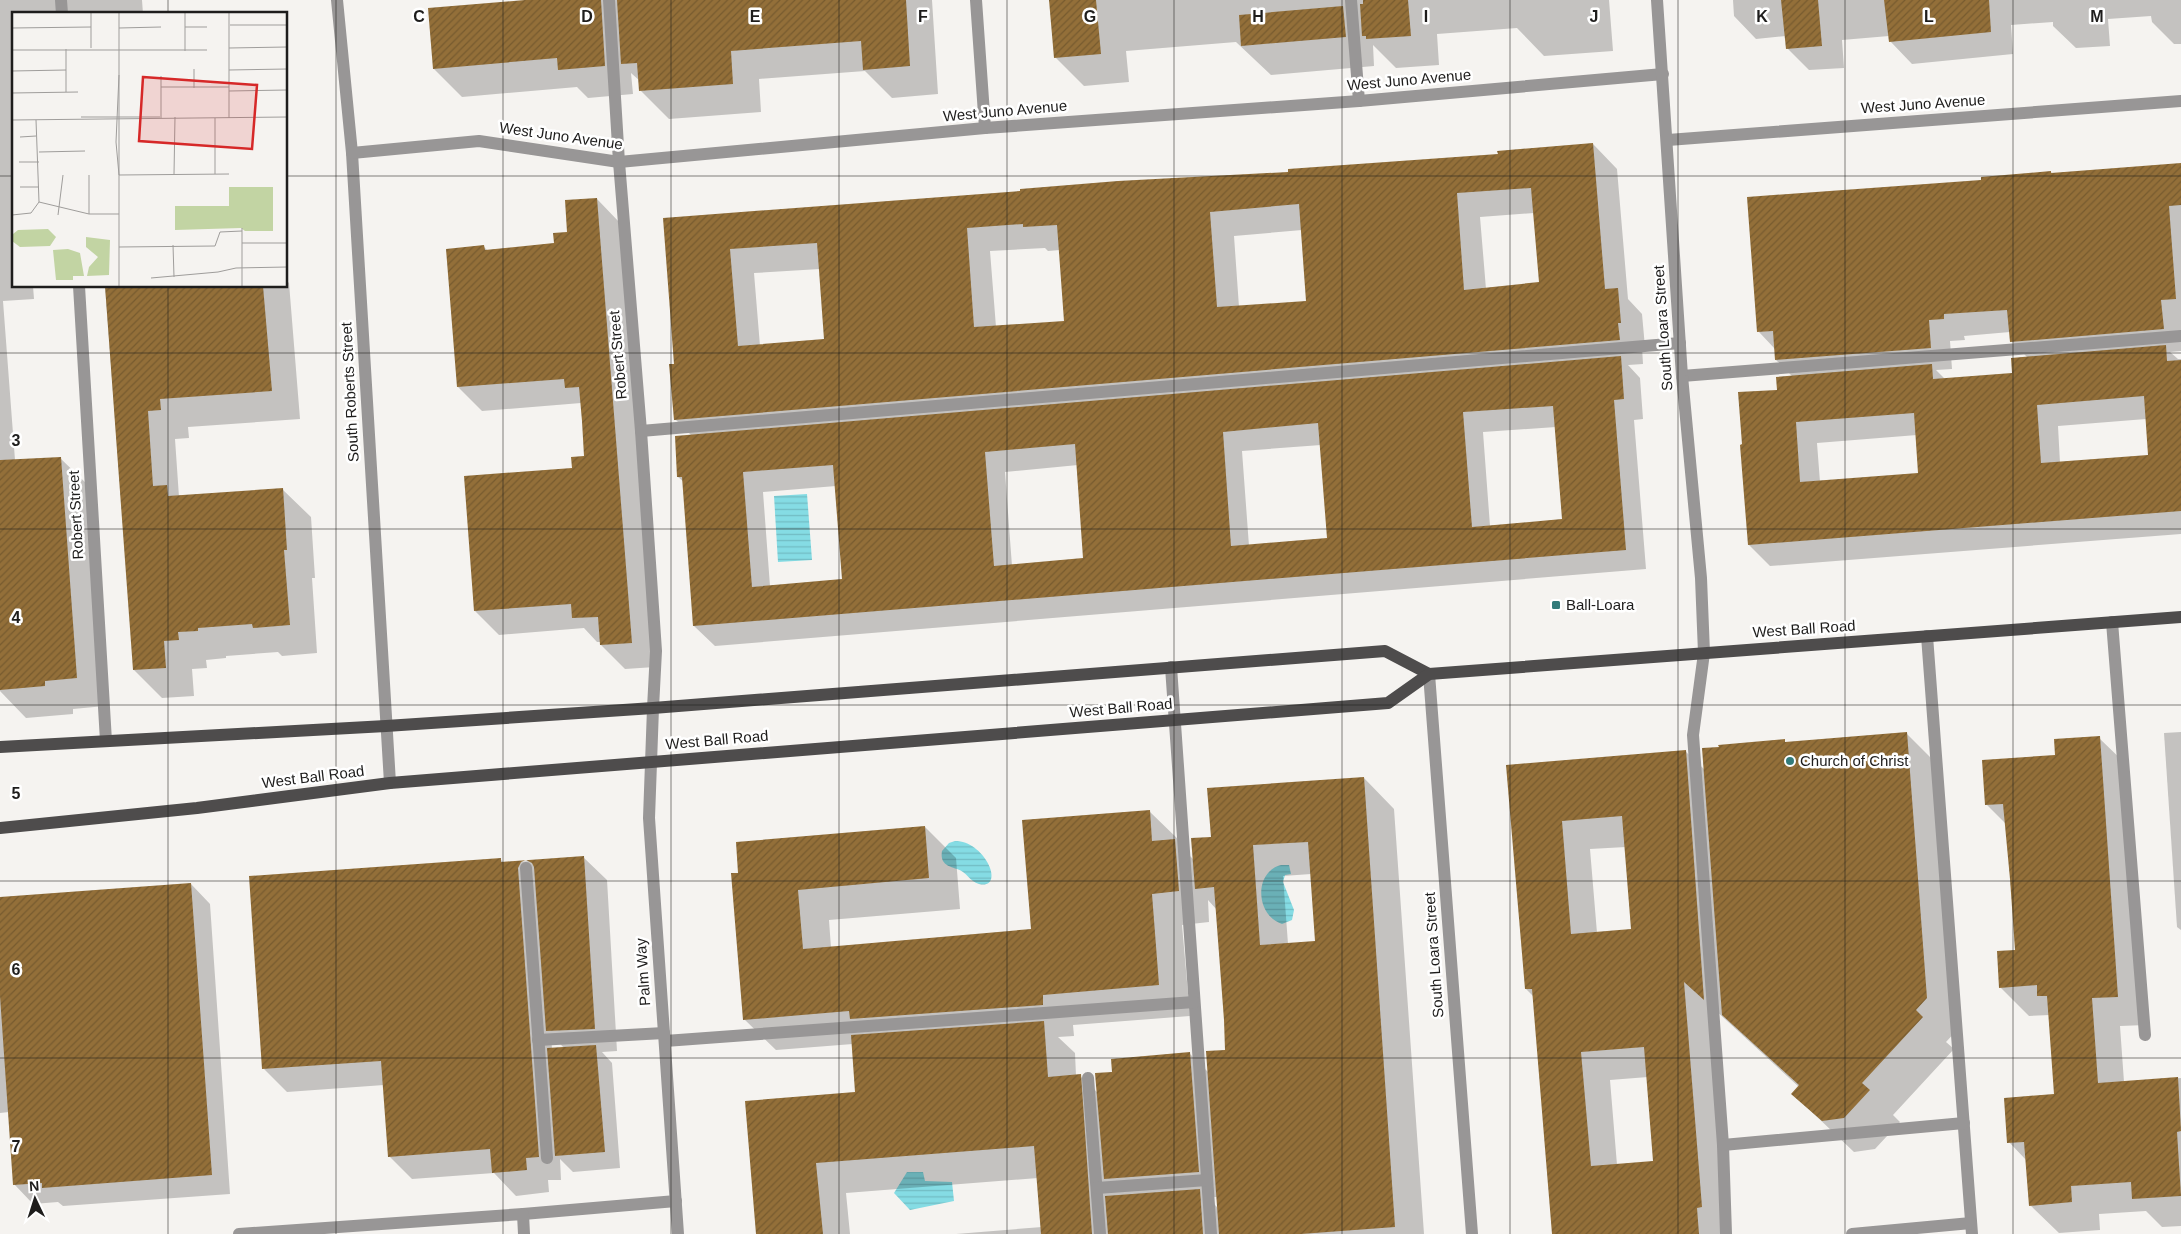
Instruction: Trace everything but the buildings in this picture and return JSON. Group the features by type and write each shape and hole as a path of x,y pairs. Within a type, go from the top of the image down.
{"main road":[{"name":"West Ball Road","path":"0,828 187,809 390,784 1388,703 1429,674 2181,617"},
{"path":"0,747 386,726 653,708 1385,651 1429,674"}],"street":[{"name":"South Roberts Street","path":"337,0 352,153 390,784"},
{"name":"Robert Street","path":"609,0 619,162 641,432 656,651 653,708"},
{"path":"976,0 986,128"},
{"path":"1351,0 1359,101"},
{"name":"South Loara Street","path":"1657,0 1668,140 1682,376 1701,578 1704,653 1693,735 1723,1145 1726,1234"},
{"name":"West Juno Avenue","path":"352,153 478,141 619,162 986,128 1359,101 1663,74"},
{"name":"West Juno Avenue","path":"1668,140 2181,101"},
{"name":"Robert Street","path":"79,288 106,741"},
{"path":"1682,376 2181,336"},
{"path":"641,432 1680,343"},
{"path":"2112,622 2144,1035"},
{"path":"1852,1234 1972,1229 1927,636"},
{"path":"1171,667 1210,1234"},
{"name":"South Loara Street","path":"1429,674 1472,1234"},
{"name":"Palm Way","path":"653,708 648,818 678,1234"},
{"path":"526,868 547,1158"},
{"path":"538,1040 664,1037 1194,1002"},
{"path":"1088,1078 1100,1234"},
{"path":"1723,1145 1964,1123"},
{"path":"1097,1188 1207,1180"},
{"path":"239,1234 676,1201"},
{"path":"523,1214 524,1234"}],"water":[{"path":"807,494 812,560 778,562 774,496"},
{"path":"955,841 966,843 983,856 989,865 991,873 991,880 987,884 976,883 960,870 947,865 943,861 942,851 949,843"},
{"path":"1281,865 1289,865 1291,874 1285,875 1283,882 1294,910 1292,920 1282,924 1273,919 1267,912 1261,894 1266,876 1272,869"},
{"path":"907,1172 923,1172 925,1181 952,1182 954,1201 910,1210 894,1193"}],"place":[{"name":"Ball-Loara","path":"1556,605"},
{"name":"Church of Christ","path":"1790,761"}]}
